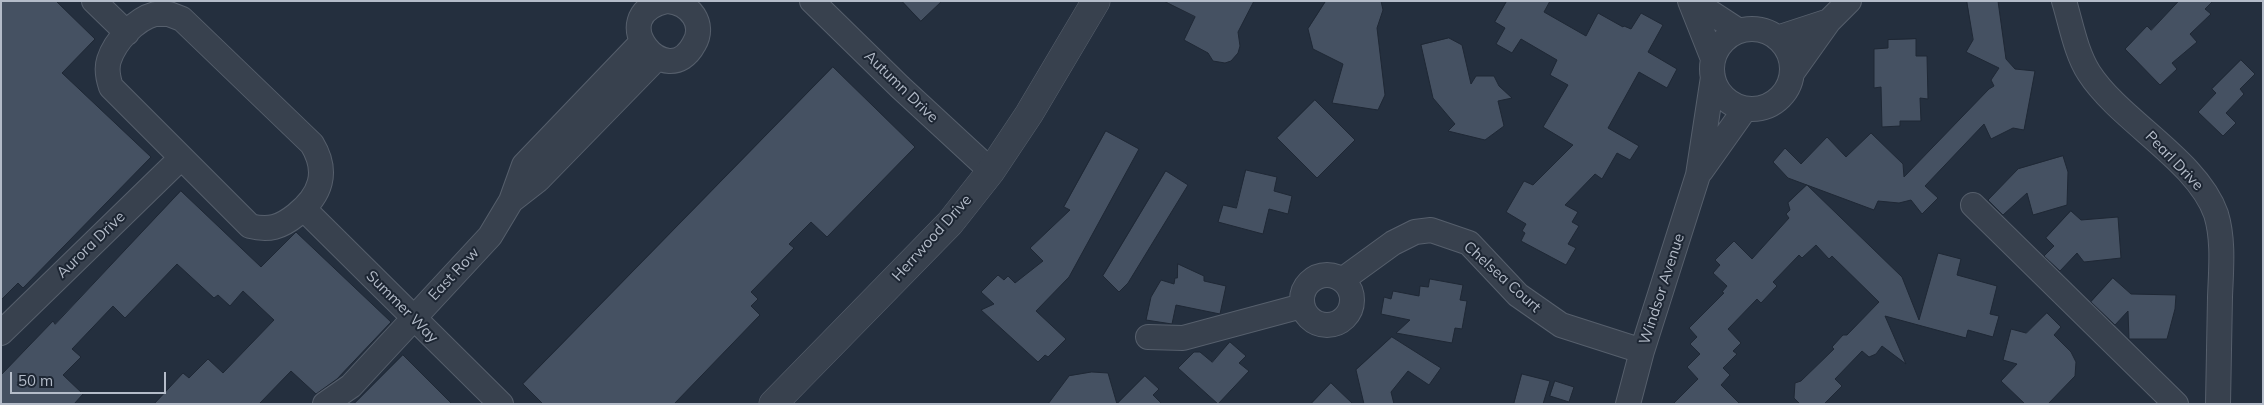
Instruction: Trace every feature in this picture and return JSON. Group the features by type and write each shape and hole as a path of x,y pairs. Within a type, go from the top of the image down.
{"street":[{"path":"94,1 127,33"},
{"path":"667,1 686,6 697,22 696,41 692,49 676,60 649,50 639,26 642,16 648,8 667,1"},
{"name":"Autumn Drive","path":"812,1 900,87 991,171"},
{"name":"Herrwood Drive","path":"773,404 950,223 991,171 1029,114 1096,1"},
{"path":"1691,1 1739,31"},
{"path":"1691,1 1713,68 1715,86 1722,97 1733,105 1745,109 1759,109 1771,105 1782,97 1789,86 1792,73 1791,60 1786,48 1777,38 1766,32 1752,30 1739,31 1718,47 1713,68"},
{"path":"1792,73 1829,21 1849,1"},
{"name":"Pearl Drive","path":"2064,1 2080,54 2089,73 2102,90 2195,179 2208,196 2216,214 2220,233 2221,254 2218,404"},
{"path":"169,14 182,19 312,144 318,154 321,174 315,195 304,208 284,224 274,228 263,229 250,226 181,158 111,87 108,75 109,61 114,49 144,17 169,14"},
{"path":"1777,38 1829,21"},
{"name":"East Row","path":"325,404 351,386 490,236 511,201 524,166 649,50"},
{"name":"Windsor Avenue","path":"1628,404 1642,351 1698,175 1713,68"},
{"name":"Windsor Avenue","path":"1698,175 1745,109"},
{"name":"Aurora Drive","path":"1,333 181,158"},
{"path":"1973,205 2176,404"},
{"name":"Summer Way","path":"304,208 412,318 501,404"},
{"name":"Chelsea Court","path":"1342,280 1393,243 1415,232 1431,230 1469,243 1518,295 1561,325 1642,351"},
{"path":"1325,275 1342,280 1352,294 1350,312 1337,324 1328,326 1312,321 1305,315 1302,306 1301,297 1304,289 1317,277 1325,275"},
{"path":"1148,337 1182,338 1302,306"}],"building":[{"path":"1,1 56,1 95,39 62,73 151,157 23,288 18,283 1,300"},
{"path":"902,1 942,1 921,21"},
{"path":"1164,1 1254,1 1238,32 1240,46 1238,53 1231,61 1225,63 1213,61 1208,53 1184,40 1195,17"},
{"path":"1326,1 1381,1 1383,10 1377,28 1385,95 1378,110 1332,103 1343,64 1313,49 1308,29"},
{"path":"1507,1 1550,1 1544,12 1586,36 1598,13 1623,27 1631,29 1641,13 1663,25 1648,52 1677,69 1667,88 1639,72 1608,128 1639,146 1630,160 1617,153 1602,179 1595,174 1565,205 1578,212 1572,222 1579,226 1568,244 1576,248 1566,265 1521,241 1525,233 1522,231 1526,224 1506,212 1524,181 1533,185 1573,145 1543,127 1568,85 1550,75 1557,60 1521,39 1512,53 1496,44 1505,28 1495,22"},
{"path":"1967,1 1998,1 2006,59 2015,69 2035,71 2024,130 2013,128 1991,139 1984,124 1925,186 1938,198 1922,214 1911,200 1899,203 1878,201 1874,210 1788,178 1773,162 1785,148 1801,164 1827,137 1846,157 1871,133 1903,164 1904,177 1994,86 1991,80 1999,68 1966,52 1973,40"},
{"path":"2179,1 2213,1 2205,9 2211,14 2190,34 2197,42 2172,63 2177,69 2160,85 2125,49 2147,26 2151,30"},
{"path":"1449,38 1462,45 1471,84 1476,76 1494,76 1499,86 1512,98 1498,101 1504,126 1485,140 1448,131 1455,124 1433,98 1421,45"},
{"path":"1916,39 1916,56 1927,56 1928,99 1920,98 1921,121 1900,121 1900,126 1882,127 1881,87 1874,88 1874,49 1888,48 1888,40"},
{"path":"2241,60 2255,74 2240,89 2244,94 2226,113 2236,123 2223,136 2198,112 2216,93 2212,89"},
{"path":"833,67 915,147 827,237 811,222 789,244 794,248 751,292 758,299 751,306 760,315 674,404 543,404 523,384"},
{"path":"1315,100 1355,140 1317,178 1277,138"},
{"path":"1106,131 1139,149 1069,277 1036,311 1066,339 1048,357 1045,355 1038,362 981,310 994,304 981,292 998,275 1004,280 1008,276 1015,283 1043,261 1030,248 1070,210 1064,207"},
{"path":"2063,156 2068,172 2067,205 2033,215 2027,193 2003,215 1988,200 2018,169"},
{"path":"1246,170 1277,177 1274,191 1292,196 1288,214 1269,209 1263,234 1218,222 1223,205 1236,208"},
{"path":"1166,171 1188,185 1128,283 1119,292 1103,276"},
{"path":"1807,185 1902,277 1919,320 1938,253 1961,259 1957,275 1997,286 1990,314 1999,316 1993,337 1968,330 1966,338 1885,316 1906,364 1882,346 1876,354 1869,357 1862,351 1835,379 1842,386 1824,404 1800,404 1794,398 1795,383 1801,381 1834,349 1832,347 1843,335 1847,335 1879,302 1832,256 1829,259 1816,245 1802,258 1799,255 1773,282 1777,286 1761,303 1757,299 1728,329 1741,343 1733,351 1737,354 1723,368 1730,375 1721,385 1740,404 1673,404 1698,379 1687,367 1700,354 1690,344 1697,337 1689,328 1724,293 1722,292 1727,286 1713,273 1720,265 1715,260 1734,241 1752,259 1789,218 1786,214 1790,210 1788,203"},
{"path":"181,191 261,267 296,232 391,322 337,379 316,394 291,371 259,404 154,404 183,373 189,378 208,359 223,373 274,320 243,291 230,306 218,295 214,298 177,264 125,318 113,306 72,349 81,357 63,375 83,394 74,404 1,404 1,375 53,321 55,324"},
{"path":"2071,211 2081,220 2118,217 2121,258 2084,262 2077,253 2060,271 2044,256 2054,246 2046,238"},
{"path":"1178,264 1204,276 1204,281 1226,286 1220,314 1176,305 1172,324 1146,320 1151,297 1161,280 1174,284 1175,278 1177,278"},
{"path":"2113,278 2131,294 2176,295 2175,309 2167,339 2129,339 2128,311 2115,325 2091,302"},
{"path":"1430,279 1463,285 1460,300 1467,301 1462,329 1455,328 1452,343 1396,333 1410,320 1381,314 1384,297 1391,299 1393,291 1419,296 1420,286 1428,287"},
{"path":"2047,313 2061,327 2054,335 2071,352 2076,362 2075,376 2048,404 2025,404 2001,381 2017,364 2003,360 2011,329 2026,333"},
{"path":"1392,337 1441,368 1429,385 1408,371 1391,392 1394,404 1364,404 1356,370"},
{"path":"1230,342 1246,356 1239,363 1249,371 1218,404 1178,368 1194,352 1200,352 1212,362"},
{"path":"403,355 452,404 354,404"},
{"path":"1092,372 1108,373 1117,404 1048,404 1069,376"},
{"path":"1522,374 1550,381 1543,404 1514,404"},
{"path":"1145,376 1159,389 1153,395 1162,404 1117,404"},
{"path":"1555,381 1574,387 1569,402 1550,396"},
{"path":"1331,383 1353,404 1311,404"}]}
